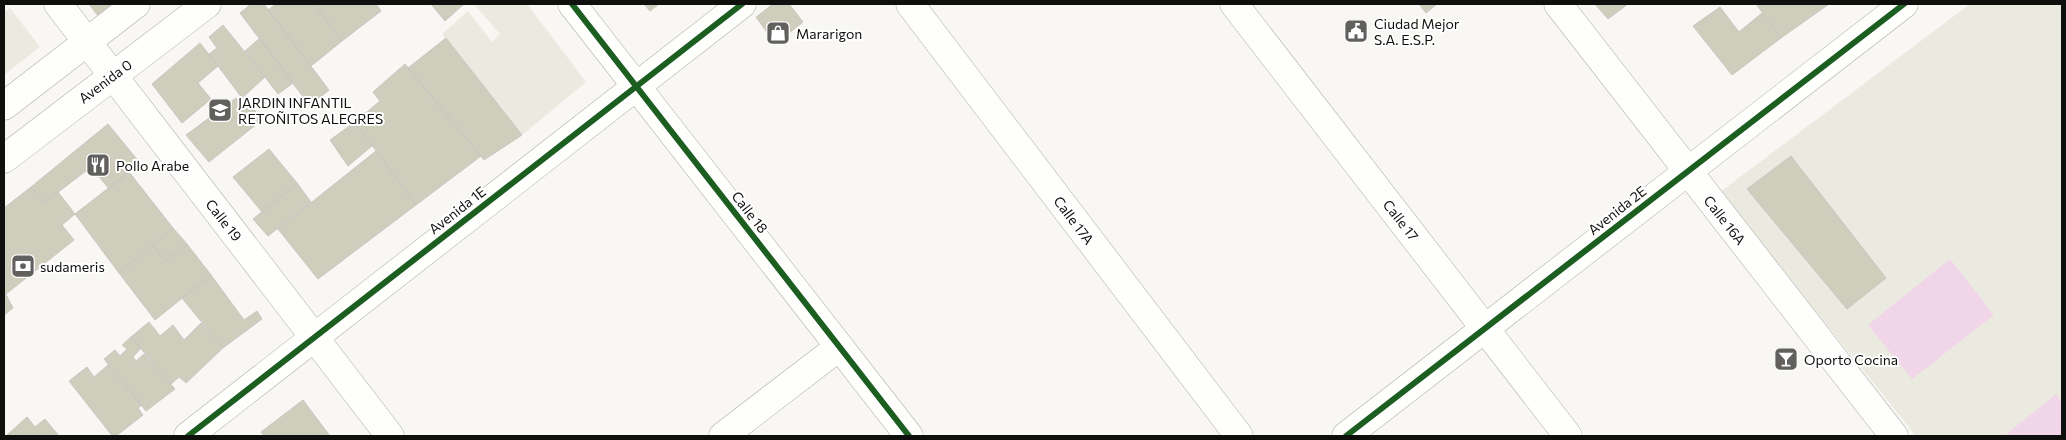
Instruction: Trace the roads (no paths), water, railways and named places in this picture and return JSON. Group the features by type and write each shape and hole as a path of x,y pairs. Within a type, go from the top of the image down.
{"street":[{"name":"Calle 19","path":"58,4 390,436"},
{"path":"4,106 136,4"},
{"name":"Avenida 0","path":"4,159 112,74 207,4"},
{"name":"Calle 18","path":"572,4 909,436"},
{"name":"Avenida 1E","path":"188,436 742,4"},
{"name":"Calle 17A","path":"910,4 1239,436"},
{"name":"Calle 17","path":"1234,4 1568,436"},
{"name":"Calle 16A","path":"1558,4 1894,436"},
{"name":"Avenida 2E","path":"1346,436 1688,172 1890,8"},
{"path":"723,436 839,346"}],"place":[{"name":"Ciudad Mejor S.A. E.S.P.","path":"1356,31"},
{"name":"Mararigon","path":"778,33"},
{"name":"JARDIN INFANTIL RETOÑITOS ALEGRES","path":"220,110"},
{"name":"Pollo Arabe","path":"98,165"},
{"name":"sudameris","path":"23,266"},
{"name":"Oporto Cocina","path":"1786,359"}]}
